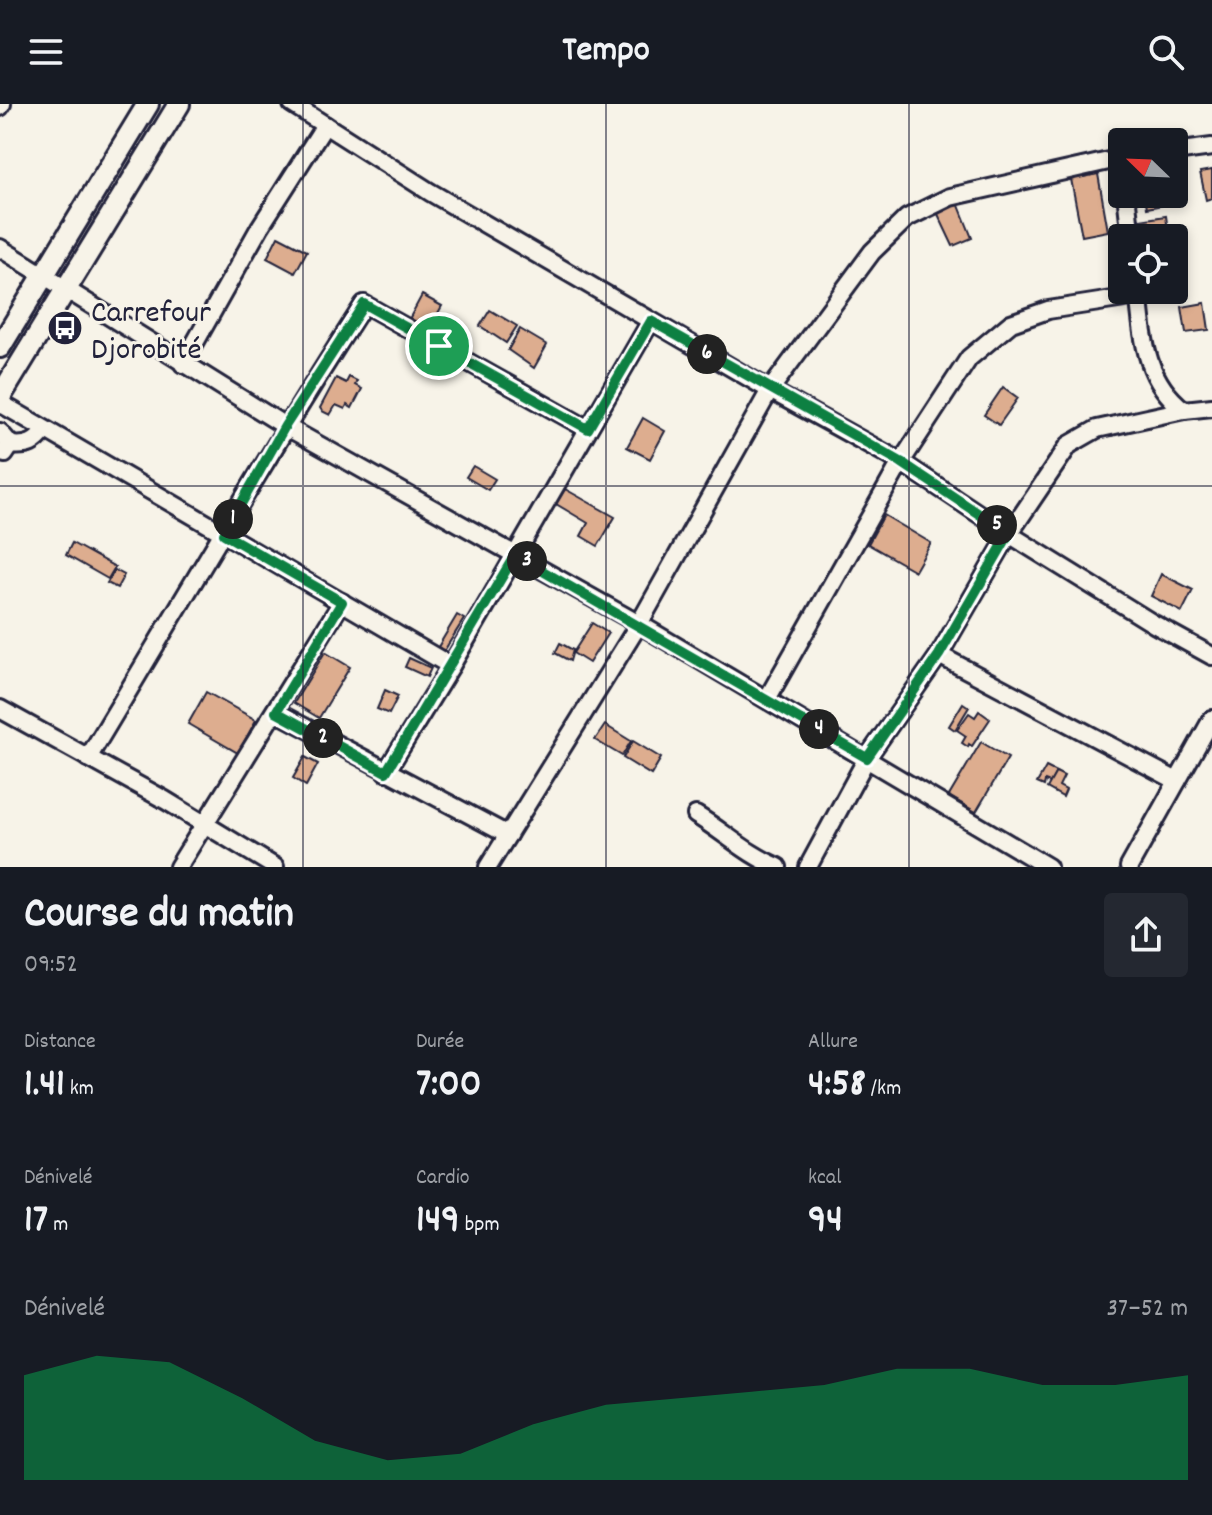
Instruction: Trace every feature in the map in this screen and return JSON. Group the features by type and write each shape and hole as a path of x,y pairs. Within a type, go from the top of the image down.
{"main road":[{"path":"0,347 148,104"},
{"path":"0,397 179,104"}],"street":[{"path":"292,104 430,192 770,390 901,462 1009,534 1154,624 1212,656"},
{"path":"183,364 260,227 325,125"},
{"path":"1188,150 1212,147"},
{"path":"488,867 639,624 770,390 872,252 907,218 950,197 1108,162"},
{"path":"0,248 285,426 639,624 1048,867"},
{"path":"767,699 901,462 969,358 1011,323 1048,310 1108,299"},
{"path":"88,758 224,534 285,426 364,304 588,429"},
{"path":"1140,304 1147,359 1172,401 1184,410"},
{"path":"386,772 651,321"},
{"path":"0,403 451,666"},
{"path":"808,867 867,758 939,655 1009,534 1069,445 1097,429 1212,407"},
{"path":"4,443 23,446 37,442 45,430"},
{"path":"178,867 342,602"},
{"path":"939,655 1177,781"},
{"path":"0,709 165,800 275,867"},
{"path":"276,712 508,835"},
{"path":"1129,867 1212,719"},
{"path":"696,815 758,859 778,867"}],"building":[{"path":"1212,170 1212,198 1206,200 1200,172"},
{"path":"1098,174 1108,231 1082,236 1071,179"},
{"path":"958,203 972,238 953,246 937,212"},
{"path":"1166,216 1167,224 1141,224 1140,220"},
{"path":"278,236 307,251 295,273 267,258"},
{"path":"422,295 442,306 428,331 408,321"},
{"path":"1205,303 1209,330 1186,333 1182,307"},
{"path":"490,310 517,326 506,343 480,326"},
{"path":"520,329 547,345 534,368 508,350"},
{"path":"349,377 357,381 355,385 362,389 352,408 336,405 330,415 322,411 320,408 336,378 346,383"},
{"path":"1003,387 1018,398 999,425 984,415"},
{"path":"643,418 665,431 650,459 627,447"},
{"path":"473,466 495,479 488,490 466,477"},
{"path":"565,489 615,517 598,546 581,536 588,523 556,504"},
{"path":"884,515 931,543 915,571 868,544"},
{"path":"72,543 115,567 108,579 66,555"},
{"path":"115,570 124,575 117,588 107,583"},
{"path":"1161,574 1193,590 1182,612 1151,596"},
{"path":"457,615 464,619 444,651 438,647"},
{"path":"592,623 608,633 589,663 573,653"},
{"path":"560,643 573,650 570,661 555,653"},
{"path":"325,652 350,667 319,718 294,703"},
{"path":"409,658 431,668 427,677 405,667"},
{"path":"385,690 398,696 389,714 377,709"},
{"path":"206,692 256,720 238,753 188,724"},
{"path":"963,703 969,707 955,730 949,726"},
{"path":"979,711 990,719 972,746 969,744 968,747 962,743 966,736 957,730 969,713 975,717"},
{"path":"605,725 631,741 622,756 595,740"},
{"path":"633,741 661,758 651,775 623,758"},
{"path":"981,742 1008,758 976,812 949,796"},
{"path":"305,757 318,764 306,786 293,778"},
{"path":"1046,767 1056,772 1050,783 1045,781 1044,786 1037,783"},
{"path":"1056,772 1064,776 1059,786 1066,790 1063,797 1047,788"}],"place":[{"name":"Carrefour Djorobité","path":"65,328"}],"route":[{"path":"364,304 439,346 588,429 651,321 901,462 1009,534 939,655 867,758 515,555 386,772 276,712 342,602 224,534 285,426 364,304"}]}
